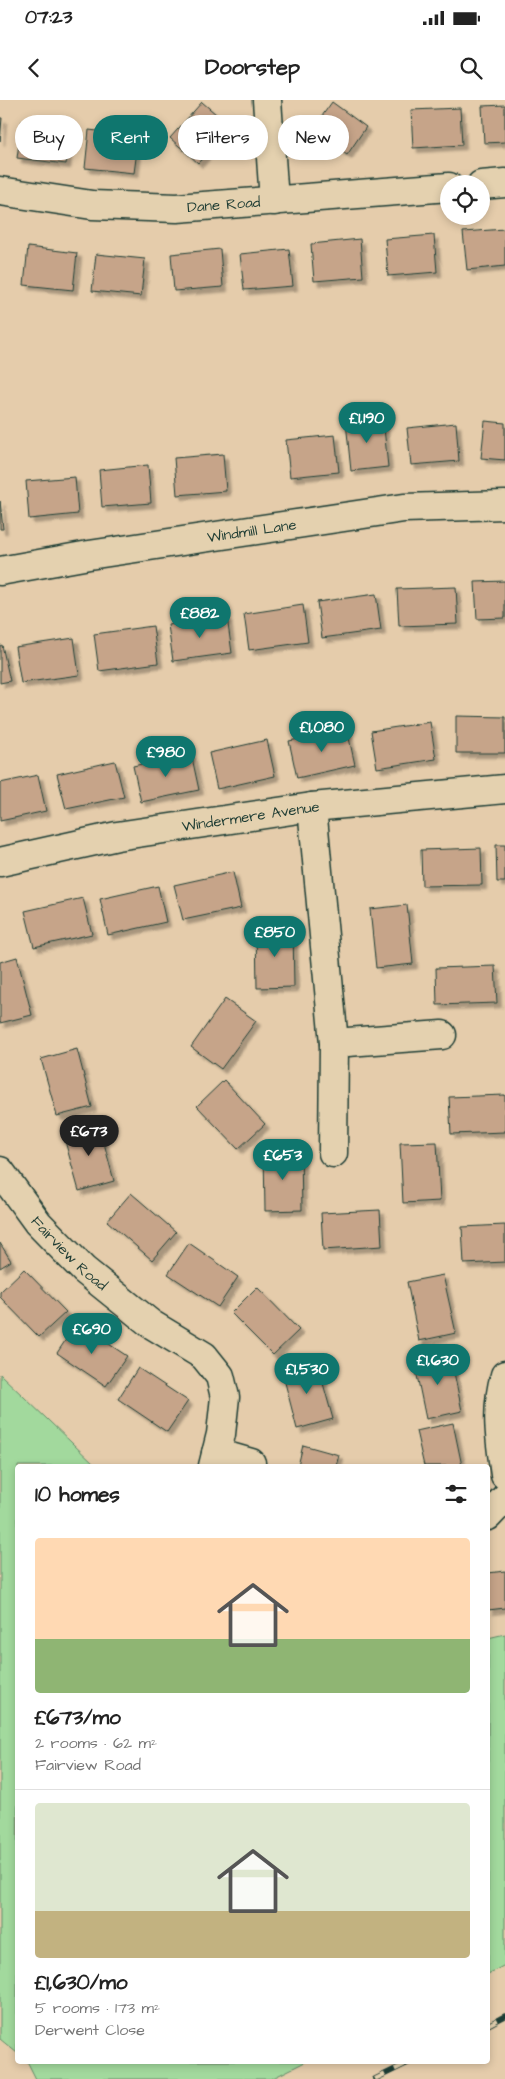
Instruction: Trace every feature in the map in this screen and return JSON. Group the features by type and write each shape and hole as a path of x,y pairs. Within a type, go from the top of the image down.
{"street":[{"path":"267,100 274,200"},
{"path":"490,184 505,183"},
{"name":"Dane Road","path":"0,191 92,205 177,208 440,189"},
{"name":"Windmill Lane","path":"0,571 89,555 404,508 505,505"},
{"name":"Windermere Avenue","path":"0,862 117,836 312,807 505,789"},
{"path":"312,807 334,1043 333,1153"},
{"path":"334,1043 442,1035"},
{"name":"Fairview Road","path":"0,1170 38,1223 84,1270 151,1324 204,1356 220,1376 225,1397 221,1434 214,1460"},
{"path":"505,1375 499,1394 499,1431 505,1475"},
{"path":"214,1460 251,1463"},
{"path":"490,1514 505,1498"}],"green space":[{"path":"0,1374 94,1464 15,1464 15,2051 0,2039"},
{"path":"505,1634 505,1965 490,1973 490,1638"},
{"path":"28,2064 301,2064 271,2079 36,2079"}],"building":[{"path":"202,102 217,115 190,115"},
{"path":"332,102 366,127 349,152 349,115 323,115"},
{"path":"505,105 505,142 484,143 482,106"},
{"path":"460,108 462,145 413,148 411,110"},
{"path":"0,118 2,118 0,141"},
{"path":"178,129 178,145 170,138"},
{"path":"89,130 93,130 93,160 136,160 134,173 85,168"},
{"path":"33,160 66,160 66,164"},
{"path":"505,229 505,266 467,270 463,232"},
{"path":"434,235 437,272 388,276 385,239"},
{"path":"360,239 363,277 314,281 311,244"},
{"path":"28,247 77,253 73,290 24,285"},
{"path":"220,249 223,287 174,291 171,254"},
{"path":"289,249 293,286 244,290 240,254"},
{"path":"96,254 145,259 141,296 92,291"},
{"path":"383,418 388,467 351,471 346,422"},
{"path":"485,421 505,423 505,460 481,458"},
{"path":"456,423 459,461 411,465 407,428"},
{"path":"335,435 339,472 290,477 286,440"},
{"path":"223,454 226,491 177,495 174,458"},
{"path":"148,465 151,503 102,507 99,470"},
{"path":"75,477 78,514 29,519 26,481"},
{"path":"0,501 3,529 0,529"},
{"path":"505,581 505,618 477,619 475,582"},
{"path":"456,587 458,624 399,626 397,589"},
{"path":"376,594 381,630 322,638 317,602"},
{"path":"303,605 308,642 249,650 244,614"},
{"path":"227,617 232,653 173,661 168,625"},
{"path":"153,626 158,663 99,671 94,634"},
{"path":"74,638 79,675 21,683 15,647"},
{"path":"2,645 10,681 0,683 0,646"},
{"path":"456,716 505,717 505,753 456,753"},
{"path":"430,722 436,759 377,768 371,731"},
{"path":"347,729 355,765 297,778 289,741"},
{"path":"267,740 275,776 217,789 209,753"},
{"path":"191,753 199,790 141,802 133,766"},
{"path":"115,761 124,797 66,809 57,774"},
{"path":"38,775 46,811 0,821 0,783"},
{"path":"496,845 505,845 505,882 497,882"},
{"path":"481,848 482,885 422,886 421,850"},
{"path":"233,872 241,908 183,920 174,885"},
{"path":"158,886 166,922 108,935 100,899"},
{"path":"83,898 92,934 34,947 25,911"},
{"path":"407,905 413,964 376,968 370,909"},
{"path":"293,928 294,987 257,988 256,929"},
{"path":"17,957 32,1015 0,1023 0,962"},
{"path":"495,966 497,1003 437,1005 436,968"},
{"path":"225,999 256,1021 221,1069 191,1047"},
{"path":"77,1049 92,1107 57,1116 41,1059"},
{"path":"224,1080 265,1124 238,1149 197,1106"},
{"path":"505,1095 505,1132 451,1134 449,1097"},
{"path":"99,1124 114,1181 79,1191 63,1134"},
{"path":"437,1142 440,1201 403,1203 400,1143"},
{"path":"264,1151 301,1151 302,1210 265,1211"},
{"path":"131,1193 176,1232 152,1260 107,1221"},
{"path":"380,1210 382,1246 323,1250 321,1213"},
{"path":"505,1225 505,1262 464,1264 462,1227"},
{"path":"0,1243 11,1261 0,1268"},
{"path":"189,1243 238,1277 218,1307 168,1274"},
{"path":"24,1269 66,1312 39,1337 0,1297 0,1292"},
{"path":"443,1275 456,1333 419,1341 407,1282"},
{"path":"257,1287 299,1330 273,1355 231,1313"},
{"path":"77,1323 127,1356 106,1386 57,1353"},
{"path":"450,1353 462,1411 426,1419 414,1361"},
{"path":"317,1362 333,1419 297,1429 282,1371"},
{"path":"138,1368 188,1401 167,1432 118,1399"},
{"path":"453,1423 462,1464 424,1464 416,1431"},
{"path":"303,1445 339,1455 337,1464 298,1464"},
{"path":"505,1571 505,1608 490,1610 490,1573"}],"railway":[{"path":"490,2024 505,2016"},
{"path":"375,2079 406,2064"}]}
